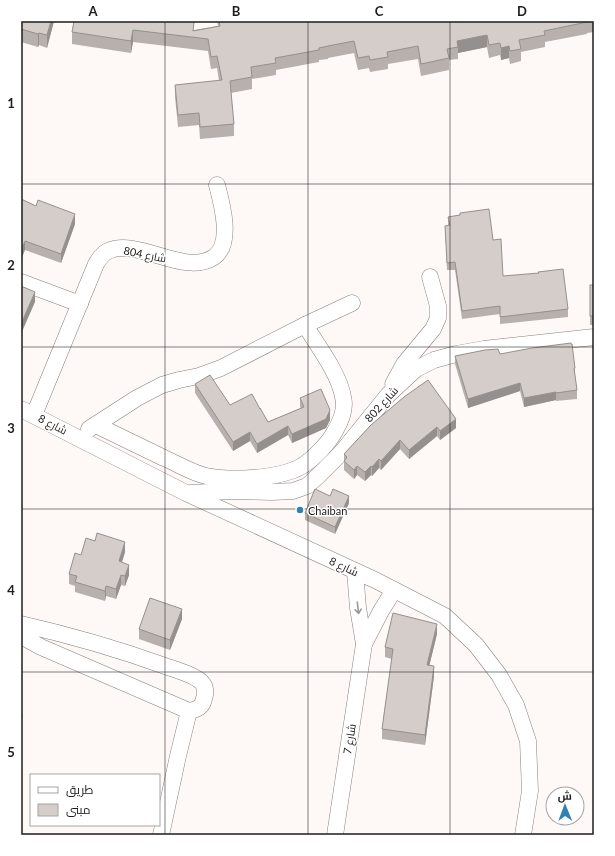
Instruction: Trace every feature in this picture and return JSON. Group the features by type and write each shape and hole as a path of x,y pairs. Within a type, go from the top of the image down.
{"street":[{"name":"شارع 804","path":"27,412 80,304 96,264 100,257 107,251 117,248 130,248 183,262 200,263 209,261 217,255 222,245 226,230 217,185"},
{"path":"388,395 404,364 433,329 438,318 438,306 430,277"},
{"path":"21,282 80,304"},
{"path":"77,437 137,398 162,385 199,376 220,368 305,324 352,303"},
{"path":"96,425 206,476 252,478 273,476 302,466 330,440 340,424 344,397 336,376 305,324"},
{"name":"شارع 802","path":"186,493 293,491 307,486 341,452 388,395 416,369 434,360 456,354 484,349 594,337"},
{"name":"شارع 8","path":"27,412 186,493 355,571 445,616 476,645 499,675 516,705 528,741 530,791 523,835"},
{"path":"355,571 358,608 364,644"},
{"path":"364,644 381,610 394,590"},
{"path":"21,624 130,653 175,669 200,681 203,684 206,695 202,705 196,710 189,711 41,647 21,636"},
{"name":"شارع 7","path":"335,835 364,644"},
{"path":"161,835 189,711"}],"building":[{"path":"21,21 51,21 47,35 21,29"},
{"path":"74,21 189,21 194,22 193,31 220,26 219,21 587,22 544,31 545,35 519,40 521,49 510,51 509,46 501,48 500,43 489,45 487,35 457,41 458,47 447,49 449,58 421,64 418,46 387,52 388,57 370,60 369,56 358,58 354,41 319,48 319,50 275,58 276,63 251,67 252,77 230,81 234,124 200,127 199,113 178,115 175,85 222,80 217,56 211,57 208,39 133,30 131,41 72,32"},
{"path":"21,199 36,206 38,200 75,214 61,254 25,241 21,250"},
{"path":"489,209 493,240 501,239 503,276 563,269 568,309 500,317 500,306 462,311 455,262 447,263 445,226 450,225 448,217 460,215 460,213"},
{"path":"590,285 594,285 594,316 590,316"},
{"path":"21,286 35,292 21,324"},
{"path":"571,343 577,390 524,398 520,383 468,399 455,356 498,349 500,354"},
{"path":"210,375 230,405 252,394 268,422 304,407 300,398 321,389 330,410 326,419 292,434 288,426 257,444 250,432 233,442 195,384"},
{"path":"428,380 456,419 440,431 437,427 409,450 400,440 381,461 379,459 365,472 357,466 354,470 344,461 347,457 344,454 371,425 404,397"},
{"path":"315,489 330,496 333,489 349,496 335,527 305,513"},
{"path":"97,533 125,542 119,561 129,565 125,576 121,575 116,589 106,586 105,591 75,582 77,576 69,574 75,553 81,555 86,538 95,541"},
{"path":"150,598 182,609 170,640 139,629"},
{"path":"393,613 437,624 427,665 434,666 425,735 382,729 393,649 385,647"}],"place":[{"name":"Chaiban","path":"300,510"}]}
